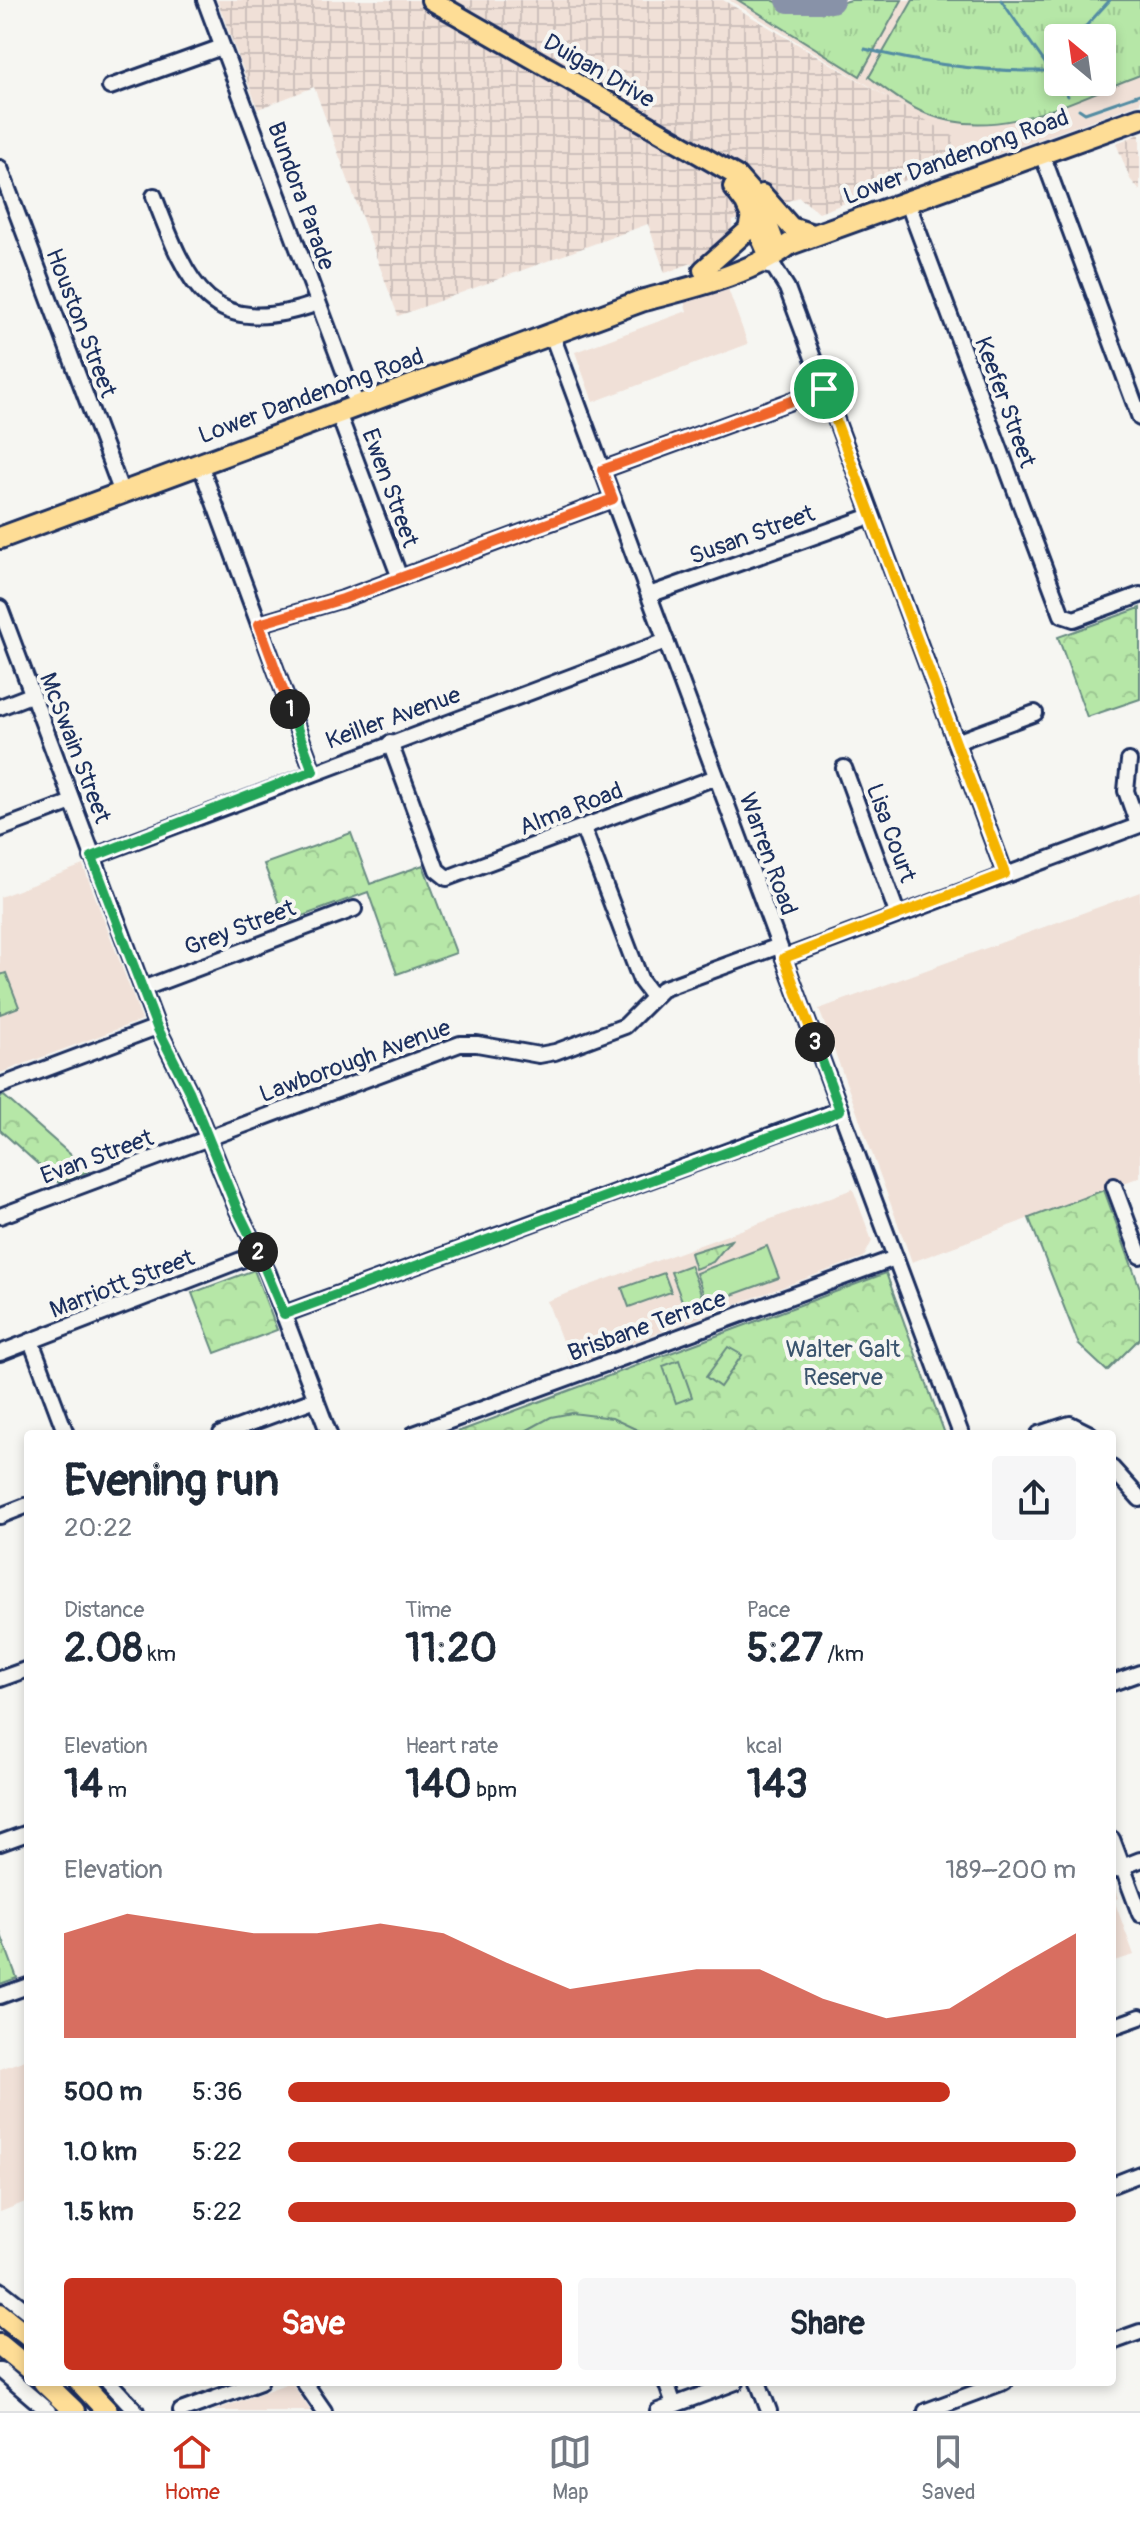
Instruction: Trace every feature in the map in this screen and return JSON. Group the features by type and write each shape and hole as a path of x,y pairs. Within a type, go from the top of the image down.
{"highway":[{"name":"Lower Dandenong Road","path":"0,538 907,201 1140,118"},
{"name":"Lower Dandenong Road","path":"641,301 703,270 771,252"},
{"path":"0,2314 24,2333"},
{"path":"0,2345 24,2365"},
{"path":"48,2386 74,2411"},
{"path":"84,2386 107,2411"}],"main road":[{"name":"Duigan Drive","path":"431,0 737,176 760,202 771,252"},
{"name":"Duigan Drive","path":"703,157 739,194 771,252"},
{"path":"737,176 761,193 791,227 816,235"},
{"path":"703,270 748,230 751,215"}],"street":[{"name":"Bundora Parade","path":"205,0 318,303 348,410"},
{"path":"110,87 222,47"},
{"path":"1042,154 1140,418"},
{"name":"Houston Street","path":"0,168 122,493"},
{"path":"154,196 182,268 214,302 235,312 269,317 318,303"},
{"name":"Keefer Street","path":"907,201 1064,617 1074,619 1140,595"},
{"path":"787,288 784,263 771,252 765,263 774,267 787,288 1005,874"},
{"name":"Warren Road","path":"552,335 960,1430"},
{"path":"602,470 824,389"},
{"name":"Ewen Street","path":"348,410 400,578"},
{"path":"200,464 313,771"},
{"path":"259,624 400,578 613,499"},
{"name":"Susan Street","path":"649,595 871,516"},
{"name":"McSwain Street","path":"0,608 157,1027 259,1253 328,1430"},
{"name":"Keiller Avenue","path":"92,857 313,771 666,641"},
{"path":"0,707 31,695"},
{"path":"956,742 1035,713"},
{"name":"Alma Road","path":"390,743 442,877 454,877 716,777"},
{"path":"1129,761 1126,791 1139,825"},
{"name":"Lisa Court","path":"844,768 897,913"},
{"path":"0,829 72,802"},
{"name":"Lawborough Avenue","path":"209,1139 460,1044 539,1055 555,1052 624,1027 653,997 669,986 821,941 1139,825"},
{"path":"583,828 641,981 653,997"},
{"name":"Grey Street","path":"142,989 354,909"},
{"path":"0,1086 157,1027"},
{"path":"284,1314 840,1110"},
{"name":"Evan Street","path":"0,1216 209,1139"},
{"path":"1114,1186 1139,1253"},
{"name":"Marriott Street","path":"0,1353 259,1253"},
{"name":"Brisbane Terrace","path":"425,1430 895,1258"},
{"path":"31,1341 64,1430"},
{"path":"232,1430 316,1399"},
{"path":"1051,1430 1070,1424 1082,1430"},
{"path":"1116,1472 1140,1499"},
{"path":"0,1516 24,1507"},
{"path":"0,1679 24,1670"},
{"path":"1116,1682 1140,1673"},
{"path":"0,1843 24,1834"},
{"path":"1140,1860 1117,1869 1140,1914"},
{"path":"0,1996 24,1987"},
{"path":"1116,2026 1140,2017"},
{"path":"1116,2183 1140,2174"},
{"path":"0,2290 24,2309"},
{"path":"1116,2341 1140,2332"},
{"path":"0,2370 48,2411"},
{"path":"113,2386 136,2411"},
{"path":"181,2411 249,2386"},
{"path":"307,2386 324,2411"},
{"path":"667,2386 674,2405"},
{"path":"658,2411 725,2386"},
{"path":"760,2386 769,2411"},
{"path":"926,2411 993,2386"}],"shaded area":[{"path":"217,0 723,0 980,152 819,213 799,197 733,221 730,237 697,261 665,273 648,224 398,316 314,87 258,109"},
{"path":"729,0 1140,0 1140,103 987,158"},
{"path":"1140,134 1140,191 1130,179 1116,143"},
{"path":"727,286 748,344 593,402 575,352 687,311 684,301"},
{"path":"83,865 142,1020 0,1073 0,897"},
{"path":"1140,892 1140,1177 912,1262 819,1009"},
{"path":"853,1189 872,1241 864,1257 571,1365 547,1301"},
{"path":"1116,1906 1134,1955 1116,1961"},
{"path":"24,2060 24,2203 0,2212 0,2069"},
{"path":"280,2386 294,2386 311,2411 213,2411"}],"green space":[{"path":"738,0 772,0 791,8 813,11 851,0 902,0 860,76"},
{"path":"913,0 1140,0 1140,75 1116,85 1116,24 1044,24 1044,96 1087,96 1035,115 981,124 954,122 927,114 869,77"},
{"path":"1140,608 1140,699 1087,717 1058,637"},
{"path":"351,833 370,884 423,865 456,953 397,974 368,892 286,922 264,864"},
{"path":"6,973 19,1007 0,1014 0,975"},
{"path":"4,1096 89,1171 59,1183 0,1130 0,1097"},
{"path":"1104,1190 1140,1288 1140,1338 1107,1371 1079,1345 1029,1218"},
{"path":"731,1240 713,1262 695,1269 690,1253"},
{"path":"767,1246 779,1278 707,1304 696,1273"},
{"path":"690,1265 705,1304 686,1311 671,1272"},
{"path":"254,1270 277,1330 215,1353 192,1293"},
{"path":"664,1273 671,1292 629,1307 622,1288"},
{"name":"Walter Galt Reserve","path":"886,1273 944,1430 463,1430"},
{"path":"728,1347 742,1355 720,1387 706,1377"},
{"path":"679,1360 692,1397 676,1403 663,1366"},
{"path":"572,1413 612,1418 638,1430 527,1430 551,1417"},
{"path":"0,1932 17,1978 0,1984"}],"waterway":[{"path":"1001,0 1044,62"},
{"path":"1088,24 1110,0"},
{"path":"865,49 957,66 1044,71"},
{"path":"1079,109 1085,113 1140,94"}],"taxiway":[{"path":"789,0 831,0"}],"route":[{"path":"824,389 1005,874 821,941 784,958 840,1110 284,1314 189,1091 157,1027 92,857 313,771 259,624 343,599 613,499 602,470 824,389"}]}
